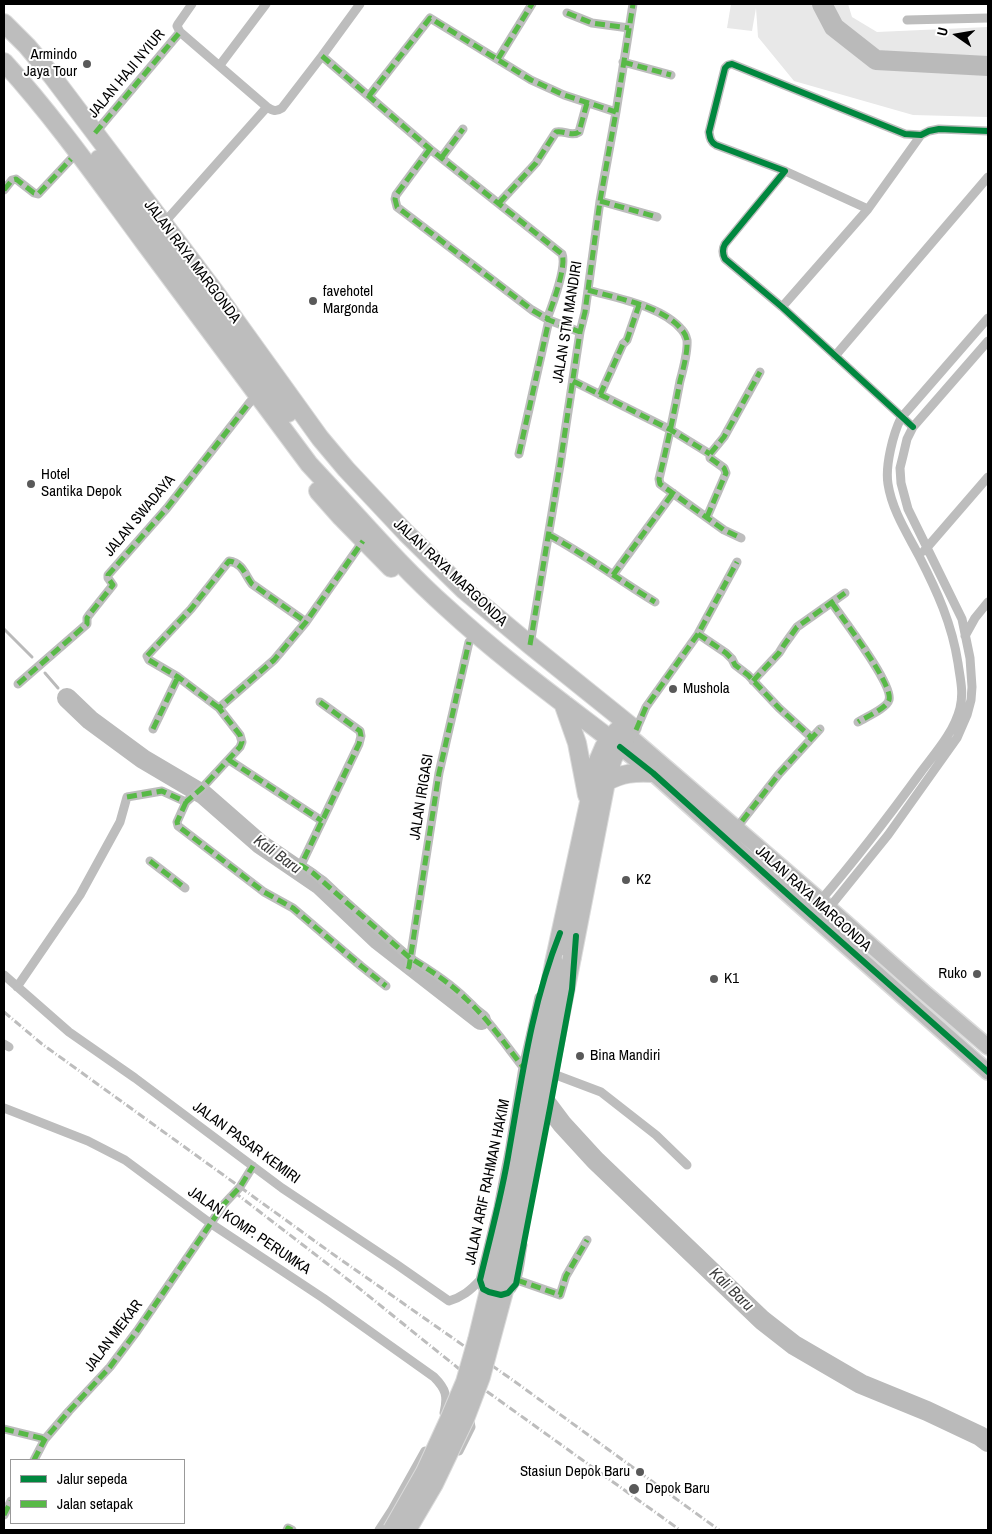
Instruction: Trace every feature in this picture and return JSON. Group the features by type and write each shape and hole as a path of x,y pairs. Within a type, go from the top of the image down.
{"highway":[{"name":"JALAN RAYA MARGONDA","path":"4,23 27,46 52,76 77,144"},
{"name":"JALAN RAYA MARGONDA","path":"4,39 38,76 77,144 250,402 315,459 460,593 624,732"},
{"name":"JALAN RAYA MARGONDA","path":"4,62 77,144 159,228 315,459 363,541 558,699"},
{"name":"JALAN RAYA MARGONDA","path":"4,76 77,144 315,459 417,586 469,642 530,689 558,699 624,732"},
{"path":"558,699 577,742 588,803"},
{"name":"JALAN ARIF RAHMAN HAKIM","path":"392,1530 425,1472 448,1422 465,1382 475,1348 502,1238 554,962 568,934 606,782 613,758 624,732"},
{"name":"JALAN ARIF RAHMAN HAKIM","path":"407,1530 441,1469 465,1419 481,1377 506,1284 572,957 568,934 588,803 598,762 604,747 624,732"},
{"path":"606,782 623,774 634,772 653,773"}],"main road":[{"name":"JALAN RAYA MARGONDA","path":"624,732 653,773 988,1072"},
{"name":"JALAN RAYA MARGONDA","path":"624,732 742,821 828,901 971,1026 988,1047"},
{"name":"JALAN RAYA MARGONDA","path":"624,732 828,901"},
{"name":"JALAN RAYA MARGONDA","path":"971,1026 988,1035"}],"street":[{"path":"192,4 177,26 180,32 273,111 278,111 282,108 360,4"},
{"path":"220,65 266,4"},
{"path":"498,59 532,4"},
{"name":"JALAN STM MANDIRI","path":"527,650 549,535 588,290 600,201 633,4"},
{"path":"567,13 592,23 629,28"},
{"path":"368,96 430,18 532,80 564,95 616,112"},
{"path":"907,20 988,18"},
{"name":"JALAN HAJI NYIUR","path":"4,190 16,178 34,193 38,194 77,144 180,32"},
{"path":"322,56 430,148 564,256 519,454"},
{"path":"623,62 671,75"},
{"path":"868,209 785,171 712,143 710,132 728,64 905,134 922,135"},
{"path":"499,203 536,162 556,132 574,134 579,132 587,103"},
{"path":"159,228 267,107"},
{"path":"442,157 462,129"},
{"path":"782,307 868,209 922,135 929,131 939,130 988,132"},
{"path":"430,148 396,195 397,208 532,310 548,320 580,332"},
{"path":"785,171 724,244 722,252 725,259 782,307 913,427"},
{"path":"835,356 988,177"},
{"path":"600,201 658,217"},
{"path":"588,290 640,304 666,316 681,328 687,341 686,350 671,430 659,478 660,484 724,530 741,538"},
{"path":"600,395 623,344 627,340 640,304"},
{"path":"959,724 962,689 955,644 941,602 895,511 888,484 888,474 895,431 901,418 988,318"},
{"path":"828,901 944,741 959,724 970,706 972,693 970,658 962,619 908,509 901,483 902,462 907,440 913,427 988,340"},
{"path":"710,454 724,437 760,372"},
{"path":"573,381 671,430 710,454 710,458 726,470 707,517"},
{"name":"JALAN SWADAYA","path":"18,684 87,624 89,614 113,586 108,575 167,508 250,402"},
{"path":"918,555 927,548 988,478"},
{"path":"613,575 673,493"},
{"path":"549,535 590,559 655,602"},
{"path":"220,708 274,660 306,622 363,541"},
{"path":"306,622 252,584 242,568 230,560 191,609 147,656 149,660 178,676 220,708 242,738 240,748 188,801 177,822 178,826 264,892 292,908 386,986"},
{"path":"624,732 646,707 698,634 736,562"},
{"path":"753,681 779,653 797,627 845,593"},
{"path":"955,644 966,636 975,618 988,602"},
{"path":"832,603 879,671 890,696 889,702 883,707 858,722"},
{"path":"698,634 726,652 735,665 812,738"},
{"name":"JALAN IRIGASI","path":"409,964 439,772 469,642"},
{"path":"153,729 178,676"},
{"path":"320,702 360,731 361,736 359,744 302,865 409,964 428,969 466,999 523,1067"},
{"path":"742,821 779,774 820,729"},
{"path":"229,760 322,821"},
{"path":"17,987 80,895 120,822 126,797 162,791 188,801"},
{"path":"150,861 185,888"},
{"name":"JALAN ARIF RAHMAN HAKIM","path":"568,934 572,990 517,1280 512,1291 501,1295 488,1292 484,1289 480,1280 500,1198 523,1067 542,984 568,934"},
{"name":"JALAN PASAR KEMIRI","path":"4,975 69,1032 135,1078 253,1166 448,1302 469,1292 480,1280"},
{"path":"556,1074 602,1092 656,1136 687,1165"},
{"name":"JALAN KOMP. PERUMKA","path":"4,1108 88,1141 126,1160 210,1223 323,1298 434,1377 444,1389 446,1396 444,1413"},
{"name":"JALAN MEKAR","path":"35,1459 45,1439 110,1367 137,1331 210,1223 240,1187 253,1166"},
{"path":"517,1280 560,1295 566,1276 587,1240"},
{"path":"378,1530 418,1466 444,1413 452,1407 458,1407 469,1416 471,1427 417,1530"},
{"path":"4,1429 45,1439"},
{"path":"4,1515 10,1503"}],"shaded area":[{"path":"731,4 848,4 852,17 877,32 988,27 988,117 913,115 794,81 758,37 756,8 752,31 727,28"}],"waterway":[{"path":"822,4 834,27 876,60 988,66"},
{"name":"Kali Baru","path":"4,629 32,657"},
{"name":"Kali Baru","path":"45,673 58,688"},
{"name":"Kali Baru","path":"67,698 90,720 143,759 204,795 260,844 320,885 377,939 481,1020"},
{"name":"Kali Baru","path":"535,1088 562,1124 595,1160 762,1320 794,1345 861,1384 927,1411 980,1436 988,1442"}],"railway":[{"path":"4,1012 42,1044 719,1530"},
{"path":"234,1192 355,1285 489,1393 680,1530"}],"marked path":[{"path":"498,59 532,4"},
{"path":"530,645 633,4"},
{"path":"567,13 592,23 629,28"},
{"path":"369,96 430,18 531,80 564,95 616,112"},
{"path":"95,133 180,32"},
{"path":"322,56 430,149 562,254 561,276 547,319"},
{"path":"623,62 671,75"},
{"path":"499,203 536,163 556,132 573,134 579,132 587,103"},
{"path":"442,157 463,129"},
{"path":"430,149 396,195 397,207 532,310 549,320 580,332"},
{"path":"4,190 12,180 16,179 38,194 71,159"},
{"path":"600,201 657,217"},
{"path":"588,290 651,309 674,322 684,333 687,340 686,355 659,479 660,484 724,530 741,538"},
{"path":"600,395 623,344 627,340 639,305"},
{"path":"519,454 549,320"},
{"path":"707,517 726,473 724,468 710,458 710,454 724,437 760,372"},
{"path":"573,381 671,430 710,454"},
{"path":"18,684 87,624 87,618 113,585 108,575 167,508 250,402"},
{"path":"613,575 673,493"},
{"path":"549,535 655,602"},
{"path":"127,797 162,791 186,802 202,788 240,747 242,742 240,735 219,708 274,660 306,622 363,541"},
{"path":"219,708 178,677 149,660 147,656 191,609 229,561 238,564 252,584 306,622"},
{"path":"636,730 646,707 698,634 737,562"},
{"path":"753,681 779,653 797,627 845,593"},
{"path":"832,603 876,667 888,692 889,700 887,703 858,722"},
{"path":"698,634 726,653 735,665 748,675 779,708 812,738"},
{"path":"408,969 439,773 469,642"},
{"path":"153,729 178,677"},
{"path":"320,702 360,731 361,736 359,744 301,865 313,873 410,958 440,977 460,993 489,1023 523,1067"},
{"path":"742,821 779,774 820,729"},
{"path":"229,760 322,821"},
{"path":"186,802 177,822 178,826 264,892 293,908 386,986"},
{"path":"150,861 185,888"},
{"path":"35,1459 45,1439 110,1367 137,1331 224,1204 240,1187 253,1166"},
{"path":"517,1280 560,1295 566,1276 587,1240"},
{"path":"4,1429 45,1439"},
{"path":"4,1515 10,1503"},
{"path":"287,1530 288,1528 292,1530"}],"cycle path":[{"path":"913,427 782,307 725,259 723,255 725,244 785,171 716,145 711,140 709,132 725,68 732,64 905,134 921,135 939,129 988,131"},
{"path":"620,747 653,773 988,1072"},
{"path":"560,933 550,959 535,1013 523,1068 503,1184 480,1280 483,1289 501,1295 508,1293 516,1284 572,989 576,936"}],"place":[{"name":"Armindo Jaya Tour","path":"87,64"},
{"name":"favehotel Margonda","path":"313,301"},
{"name":"Hotel Santika Depok","path":"31,484"},
{"name":"Mushola","path":"673,689"},
{"name":"K2","path":"626,880"},
{"name":"Ruko","path":"977,974"},
{"name":"K1","path":"714,979"},
{"name":"Bina Mandiri","path":"580,1056"},
{"name":"Stasiun Depok Baru","path":"640,1472"},
{"name":"Depok Baru","path":"634,1489"}]}
